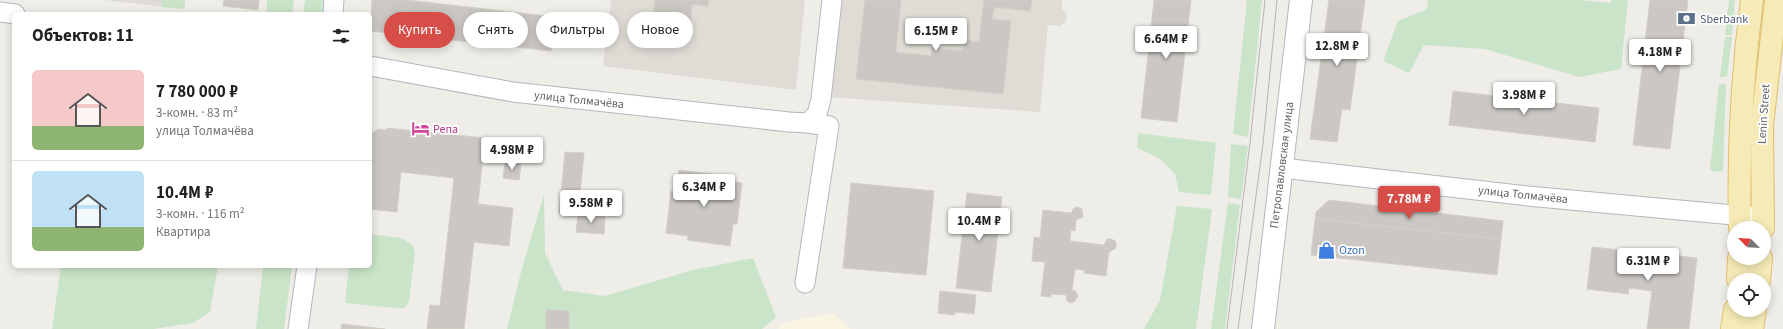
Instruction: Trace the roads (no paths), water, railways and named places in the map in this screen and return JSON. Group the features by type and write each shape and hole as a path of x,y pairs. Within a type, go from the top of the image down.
{"main road":[{"name":"Lenin Street","path":"1739,221 1742,104 1752,0"},
{"name":"Lenin Street","path":"1764,221 1761,150 1762,126 1776,0"},
{"path":"1732,329 1734,317"},
{"path":"1752,329 1754,317"}],"street":[{"path":"333,12 334,0"},
{"path":"808,123 817,114 822,100 832,0"},
{"name":"Петропавловская улица","path":"1263,329 1301,0"},
{"path":"0,12 12,14"},
{"name":"улица Толмачёва","path":"372,66 514,92 829,126 805,283"},
{"name":"улица Толмачёва","path":"1282,168 1739,221"},
{"path":"298,329 307,268"}],"tram line":[{"path":"1227,329 1250,143 1265,0"},
{"path":"1238,329 1263,144 1277,0"}],"place":[{"name":"Sberbank","path":"1687,19"},
{"name":"Репа","path":"420,129"},
{"name":"Ozon","path":"1326,250"}]}
